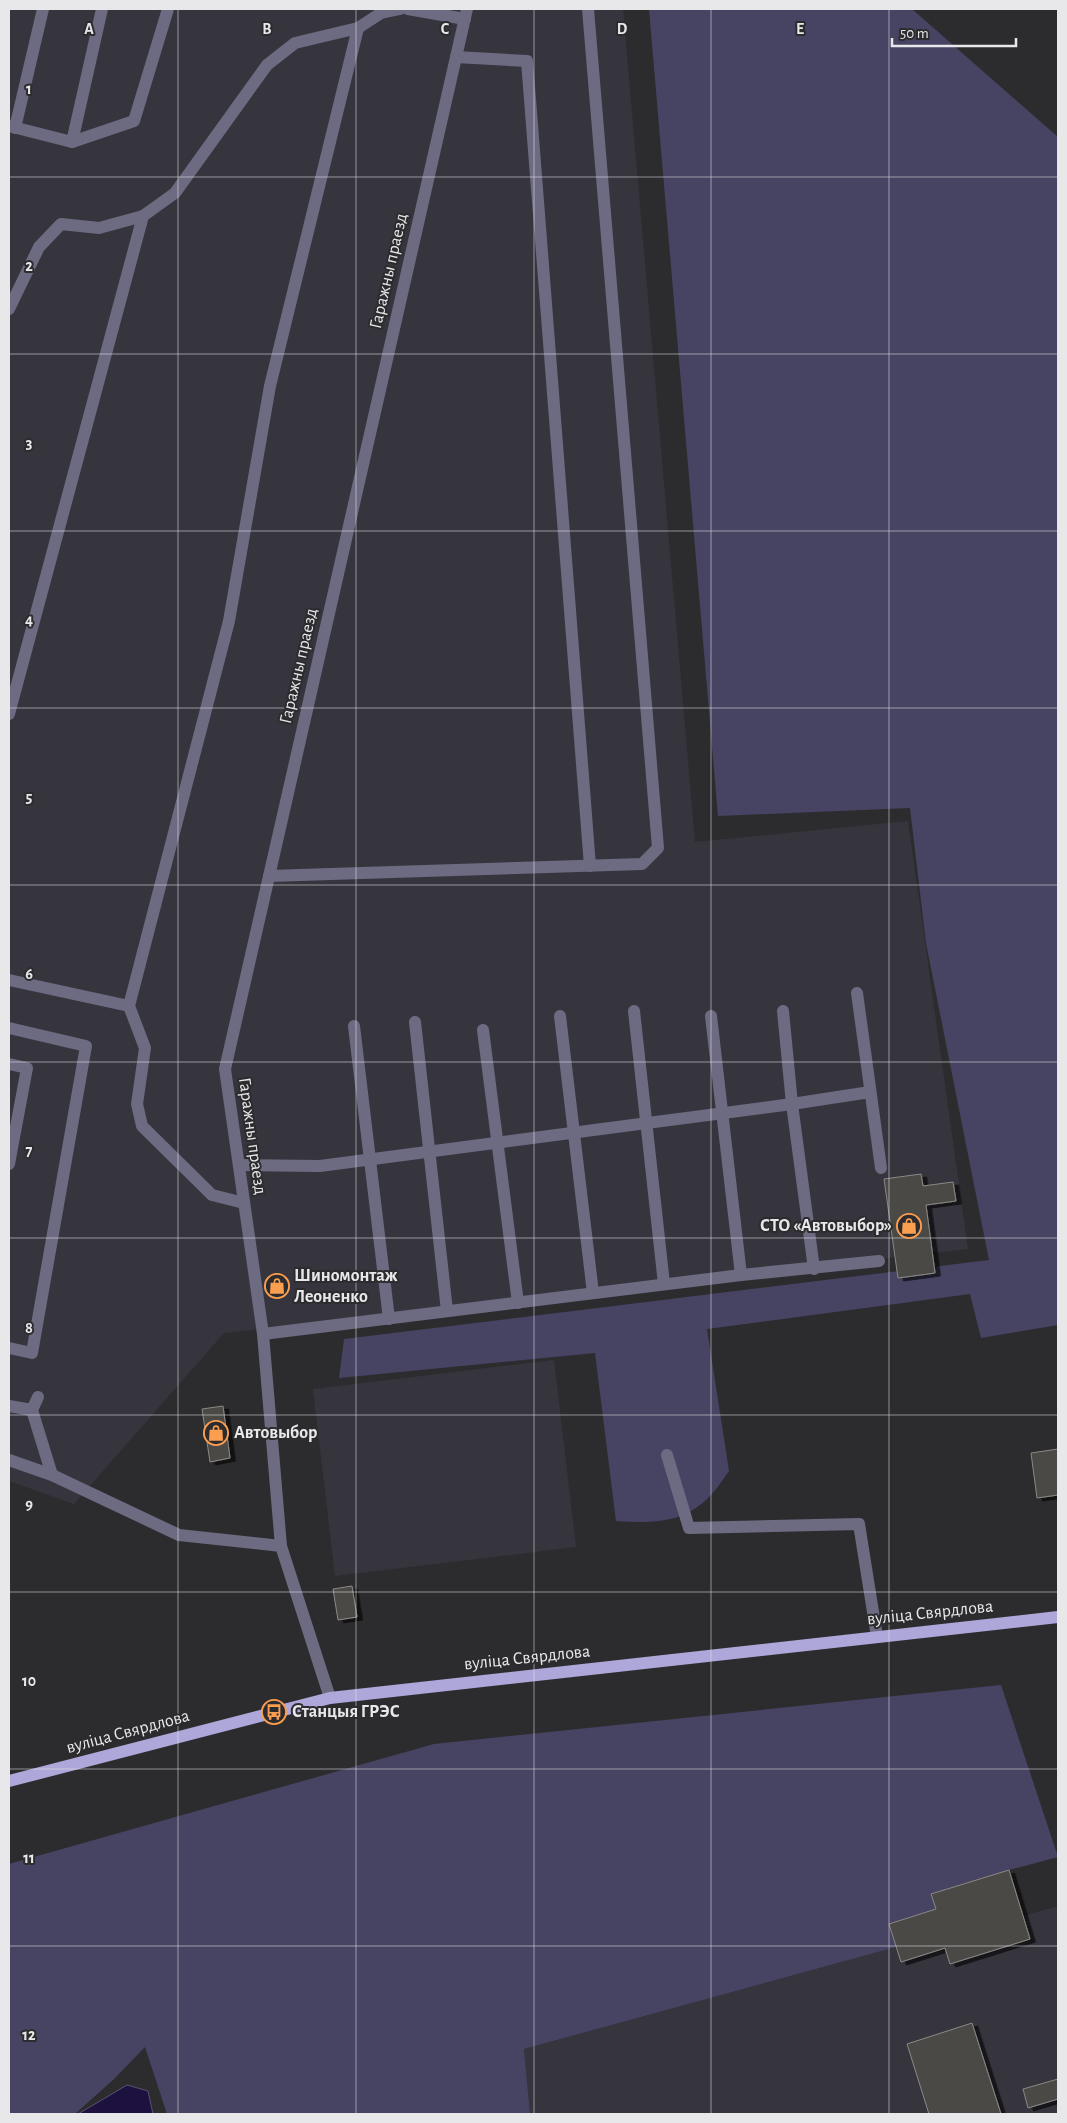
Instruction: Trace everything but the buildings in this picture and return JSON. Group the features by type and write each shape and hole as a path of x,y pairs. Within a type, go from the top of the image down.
{"main road":[{"name":"вуліца Свярдлова","path":"9,1781 330,1698 1058,1617"}],"lane":[{"path":"43,9 12,127 72,142 134,121 168,9"},
{"path":"72,142 102,9"},
{"path":"9,309 39,246 62,224 99,228 143,216 175,193 267,65 295,43 358,28 381,13 400,9"},
{"path":"408,9 466,14"},
{"path":"269,876 642,864 658,848 588,9"},
{"name":"Гаражны праезд","path":"330,1698 281,1546 263,1334 225,1069 466,14"},
{"path":"244,1203 212,1195 142,1126 137,1104 145,1048 129,1006 229,621 270,386 358,28"},
{"path":"456,57 526,61 590,866"},
{"path":"9,714 143,216"},
{"path":"9,980 129,1006"},
{"path":"857,993 881,1168"},
{"path":"783,1010 792,1104 814,1269"},
{"path":"634,1011 664,1284"},
{"path":"560,1016 593,1293"},
{"path":"711,1016 741,1275"},
{"path":"415,1022 447,1311"},
{"path":"354,1026 389,1319"},
{"path":"9,1028 86,1046 32,1353 9,1348"},
{"path":"483,1030 518,1303"},
{"path":"9,1064 27,1068 9,1164"},
{"path":"239,1165 320,1166 722,1114 870,1092"},
{"path":"263,1334 664,1284 879,1261"},
{"path":"38,1397 32,1410 52,1475"},
{"path":"9,1406 32,1410"},
{"path":"667,1455 690,1528 859,1524 877,1637"},
{"path":"9,1460 52,1475 179,1535 281,1546"}],"shaded area":[{"path":"9,9 623,9 695,842 908,821 968,1249 224,1333 74,1504 9,1481"},
{"path":"649,9 912,9 1058,137 1058,1325 981,1338 970,1294 707,1329 729,1471 712,1494 695,1509 674,1518 640,1522 616,1521 595,1353 339,1378 344,1339 989,1260 926,943 910,808 718,816"},
{"path":"554,1360 576,1547 335,1576 313,1389"},
{"path":"1001,1685 1058,1857 932,1894 936,1909 889,1924 896,1947 524,2049 530,2114 167,2114 145,2047 114,2079 75,2114 9,2114 9,1864 434,1744"},
{"path":"1058,1906 1058,2114 530,2114 524,2049 896,1947 901,1962 945,1948 950,1964 1030,1939 1023,1916"},
{"path":"127,2085 148,2091 153,2114 78,2114"}],"place":[{"name":"СТО «Автовыбор»","path":"909,1226"},
{"name":"Шиномонтаж Леоненко","path":"277,1286"},
{"name":"Автовыбор","path":"216,1433"},
{"name":"Станцыя ГРЭС","path":"274,1712"}]}
